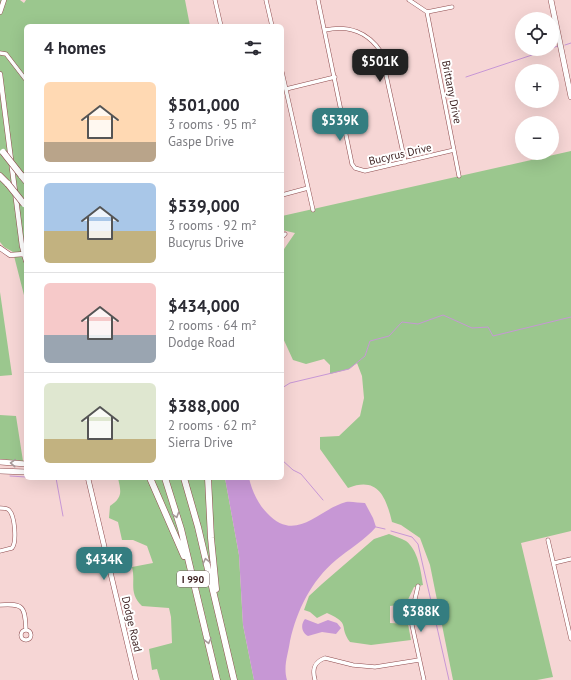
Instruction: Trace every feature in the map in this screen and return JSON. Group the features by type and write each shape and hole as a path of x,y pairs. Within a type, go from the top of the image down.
{"highway":[{"path":"2,150 24,179"},
{"path":"0,176 24,205"},
{"path":"151,480 182,551 198,601"},
{"name":"I 990","path":"166,480 181,529 217,680"},
{"name":"I 990","path":"185,480 198,527 234,680"},
{"path":"208,480 211,538 218,613"}],"main road":[{"path":"551,0 571,97"},
{"path":"0,462 24,464"},
{"path":"0,471 24,472"}],"street":[{"path":"0,12 4,0"},
{"path":"215,0 221,24"},
{"path":"266,0 272,24"},
{"name":"Bucyrus Drive","path":"318,0 352,164 355,168 364,171 454,150"},
{"path":"409,0 426,12 452,6"},
{"name":"Brittany Drive","path":"426,12 460,176"},
{"path":"325,30 339,28 355,30 371,40 381,52 405,162"},
{"path":"0,53 6,54 24,77"},
{"path":"0,74 24,254 10,254 0,248"},
{"path":"286,89 335,78"},
{"path":"284,80 313,210"},
{"path":"284,194 308,188"},
{"name":"Dodge Road","path":"88,480 136,680"},
{"path":"0,508 7,509 11,512 15,540 12,548 0,551"},
{"path":"548,540 571,639"},
{"path":"554,563 571,558"},
{"path":"418,586 412,618 424,680"},
{"path":"0,605 13,604 21,606 26,614 26,630"},
{"path":"315,680 314,669 316,664 325,658 353,665 375,667 389,666 419,660"}],"green space":[{"path":"0,0 20,0 24,3 26,0 185,0 190,24 24,24 24,295 13,252 4,247 0,242"},
{"path":"571,151 571,531 521,543 553,677 537,680 453,680 430,565 420,538 401,525 392,522 387,504 379,491 374,487 358,485 348,488 320,449 320,437 339,436 360,416 364,398 362,376 357,363 349,369 330,374 330,365 324,359 306,364 293,360 284,340 284,249 295,233 284,230 284,216 531,160 559,160 559,154"},
{"path":"0,292 12,375 0,376"},
{"path":"0,415 16,416 23,461 0,459"},
{"path":"118,480 225,480 239,555 243,625 254,680 160,680 157,669 152,670 149,649 172,643 171,617 169,608 142,606 135,596 132,567 153,563 147,546 133,540 122,540 118,522 109,518 110,506 119,497 120,487"},
{"path":"389,534 406,541 410,545 416,555 420,567 423,585 414,587 406,604 390,606 390,623 408,624 411,640 371,645 350,642 342,623 335,617 327,613 317,618 310,612 304,610 309,596 374,539"}],"shaded area":[{"path":"225,480 250,480 261,506 278,522 288,525 297,525 306,522 335,506 350,502 365,503 376,527 327,568 319,577 306,597 293,629 290,641 286,665 287,680 254,680 243,625 239,555"},
{"path":"305,619 318,624 328,620 337,623 341,628 336,634 322,632 308,636 302,629"}],"waterway":[{"path":"565,45 571,43"},
{"path":"466,77 529,56"},
{"path":"284,387 290,383 349,369 365,356 370,341 389,336 402,322 418,324 443,315 472,328 488,327 493,336 571,317"},
{"path":"284,462 293,470 301,474 323,500"},
{"path":"10,476 24,477"},
{"path":"56,480 63,516"},
{"path":"376,527 385,529"},
{"path":"391,531 412,537 418,544 449,680"}]}
